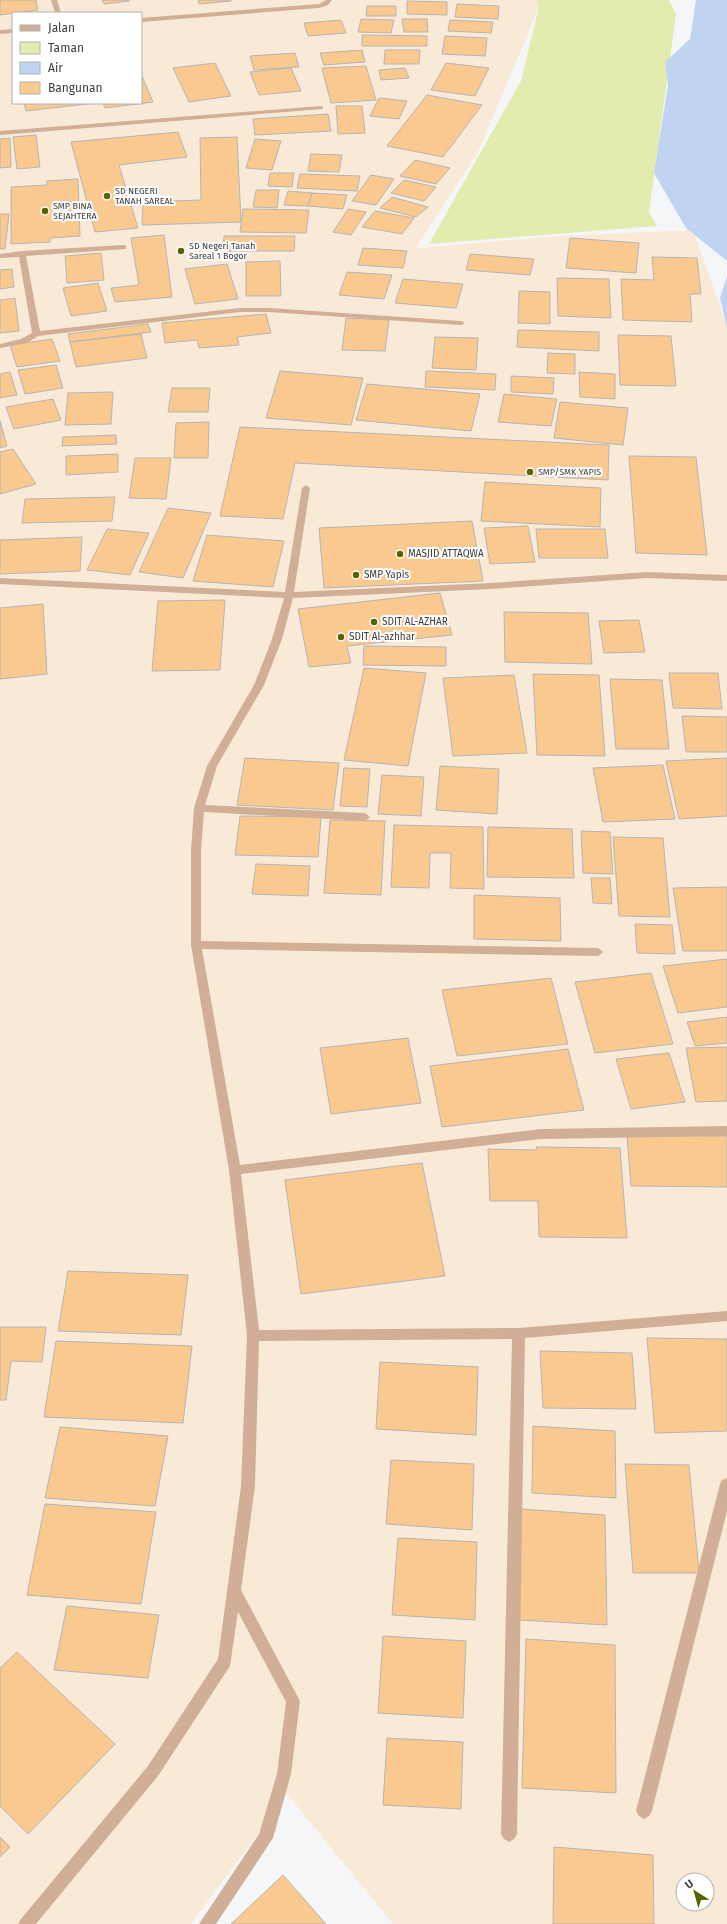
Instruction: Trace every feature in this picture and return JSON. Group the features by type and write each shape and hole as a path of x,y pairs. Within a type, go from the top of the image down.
{"street":[{"path":"54,0 58,12"},
{"path":"142,20 318,6 326,4 329,0"},
{"path":"0,32 12,31"},
{"path":"0,133 321,108"},
{"path":"0,256 22,253 123,247"},
{"path":"22,253 36,334"},
{"path":"0,346 24,342 36,334 240,310 269,310 461,323"},
{"path":"26,1924 153,1771 225,1661 248,1486 253,1336 235,1170 196,945 196,850 199,808 212,766 258,685 277,639 289,595 306,488"},
{"path":"0,581 289,595 491,586 647,575 727,578"},
{"path":"199,808 365,817"},
{"path":"196,945 598,952"},
{"path":"235,1170 541,1134 727,1131"},
{"path":"253,1336 519,1333 727,1316"},
{"path":"509,1834 519,1333"},
{"path":"644,1811 727,1484"},
{"path":"207,1924 265,1838 284,1774 293,1701 234,1592"}],"shaded area":[{"path":"0,0 542,0 479,150 416,248 558,236 693,230 727,326 727,1924 393,1924 287,1794 191,1924 0,1924"}],"green space":[{"path":"537,0 669,0 676,14 649,212 657,226 429,244 521,81 539,7"}],"water":[{"path":"696,0 727,0 727,261 686,228 654,173 668,85 665,62 690,39"},
{"path":"727,276 727,328 720,298"}],"building":[{"path":"0,0 36,0 38,10 12,12 12,13 0,15"},
{"path":"102,0 129,0 129,1 104,4"},
{"path":"198,0 231,0 231,1 199,4"},
{"path":"407,1 447,2 447,15 407,14"},
{"path":"457,4 499,6 498,19 455,17"},
{"path":"367,6 396,6 396,16 366,16"},
{"path":"361,19 394,20 391,33 358,32"},
{"path":"402,19 427,19 428,32 404,32"},
{"path":"341,20 346,33 308,36 304,23"},
{"path":"450,20 493,22 491,33 448,31"},
{"path":"362,35 427,36 427,46 362,46"},
{"path":"445,36 487,38 485,56 442,54"},
{"path":"362,50 365,62 324,65 320,53"},
{"path":"385,50 420,50 419,64 384,64"},
{"path":"295,53 299,67 254,70 250,56"},
{"path":"215,63 231,96 189,102 173,68"},
{"path":"446,63 489,68 475,96 431,90"},
{"path":"366,66 376,100 331,103 322,68"},
{"path":"291,68 301,91 259,95 250,72"},
{"path":"405,68 409,78 381,80 379,70"},
{"path":"142,76 153,102 142,103"},
{"path":"427,95 482,105 443,157 387,146"},
{"path":"379,98 407,101 399,119 370,116"},
{"path":"24,104 87,104 26,111"},
{"path":"103,104 137,104 105,108"},
{"path":"336,106 362,106 365,133 338,134"},
{"path":"328,114 331,131 255,135 253,119"},
{"name":"SD NEGERI TANAH SAREAL","path":"178,132 187,157 119,165 138,228 95,232 71,142"},
{"path":"36,135 40,167 17,169 13,137"},
{"name":"SD NEGERI TANAH SAREAL","path":"237,137 241,222 142,225 143,202 201,200 200,138"},
{"path":"10,138 11,167 0,168 0,139"},
{"path":"255,139 281,141 272,170 246,168"},
{"path":"311,154 342,155 339,172 308,171"},
{"path":"415,160 450,168 436,184 400,176"},
{"path":"270,173 294,173 292,187 268,186"},
{"path":"300,174 360,176 357,191 297,188"},
{"path":"371,175 394,179 376,205 352,201"},
{"name":"SMP BINA SEJAHTERA","path":"78,179 80,236 50,238 50,242 11,244 11,187 47,185 47,181"},
{"path":"404,180 436,187 424,201 391,193"},
{"path":"256,190 279,190 277,208 253,207"},
{"path":"288,191 312,193 308,206 284,205"},
{"path":"312,193 347,195 343,209 308,206"},
{"path":"392,197 428,207 416,217 380,208"},
{"path":"243,209 309,210 306,233 240,232"},
{"path":"348,209 366,212 351,235 333,232"},
{"path":"375,211 414,218 402,234 362,227"},
{"path":"0,214 9,214 5,249 0,249"},
{"path":"164,235 172,297 115,302 111,288 139,285 131,238"},
{"path":"224,236 295,236 294,251 223,251"},
{"path":"570,238 639,243 636,273 566,268"},
{"path":"363,248 407,251 403,268 358,265"},
{"path":"101,253 104,280 67,283 65,256"},
{"path":"470,254 534,259 530,275 466,270"},
{"path":"652,257 697,258 701,294 690,294 692,322 623,320 621,279 654,280"},
{"path":"280,261 281,296 246,296 246,262"},
{"path":"227,264 238,299 195,304 185,269"},
{"path":"12,269 14,287 0,289 0,270"},
{"path":"347,272 392,275 384,299 339,295"},
{"path":"557,278 609,279 611,318 558,316"},
{"path":"403,279 463,284 456,308 395,303"},
{"path":"98,283 107,311 71,316 63,288"},
{"path":"519,291 550,292 550,324 518,323"},
{"path":"15,298 19,331 0,333 0,300"},
{"path":"266,314 271,333 237,337 239,345 199,348 197,340 165,343 162,323"},
{"path":"346,318 389,320 385,351 342,350"},
{"path":"148,324 151,332 70,342 68,334"},
{"path":"518,330 599,332 599,351 517,347"},
{"path":"141,334 147,358 76,367 70,342"},
{"path":"618,335 671,336 676,386 620,385"},
{"path":"435,337 478,338 476,370 432,368"},
{"path":"52,339 60,361 17,367 10,345"},
{"path":"548,353 575,354 575,374 547,373"},
{"path":"56,365 63,388 25,394 18,370"},
{"path":"280,371 363,378 351,425 266,418"},
{"path":"426,371 496,374 495,390 425,387"},
{"path":"10,372 17,395 0,398 0,374"},
{"path":"579,372 615,374 615,399 580,397"},
{"path":"511,376 554,378 553,394 511,392"},
{"path":"367,384 480,394 471,431 356,420"},
{"path":"172,388 210,388 208,412 168,412"},
{"path":"113,392 111,424 65,425 68,393"},
{"path":"504,394 557,399 551,426 498,422"},
{"path":"53,399 61,420 14,429 6,407"},
{"path":"560,402 628,408 623,445 554,438"},
{"path":"0,421 7,446 0,448"},
{"path":"209,422 208,458 174,458 176,423"},
{"name":"SMP/SMK YAPIS","path":"240,427 609,445 608,480 295,463 283,519 220,516"},
{"path":"116,435 117,444 62,446 63,437"},
{"path":"13,449 36,484 0,494 0,452"},
{"path":"118,454 118,472 66,475 66,456"},
{"path":"629,456 696,457 707,555 636,553"},
{"path":"135,458 171,458 166,499 129,498"},
{"path":"485,482 601,488 600,527 481,521"},
{"path":"115,497 112,521 22,523 25,499"},
{"path":"168,508 211,513 183,578 139,572"},
{"name":"MASJID ATTAQWA","path":"472,521 483,581 324,588 319,528"},
{"path":"528,526 535,562 490,564 484,528"},
{"path":"107,529 149,533 130,575 87,570"},
{"path":"536,529 605,529 608,558 539,558"},
{"path":"207,535 284,541 273,587 193,581"},
{"path":"82,537 80,571 0,574 0,540"},
{"name":"SDIT AL-AZHAR","path":"440,593 452,635 347,646 351,663 309,667 298,609"},
{"path":"225,600 220,670 152,671 158,601"},
{"path":"43,604 47,674 0,679 0,608"},
{"path":"504,612 588,613 592,664 505,662"},
{"path":"639,620 645,652 604,653 599,621"},
{"path":"364,646 446,647 446,666 363,665"},
{"path":"364,668 426,673 408,766 344,760"},
{"path":"669,673 718,673 722,709 673,708"},
{"path":"533,674 599,675 605,756 537,755"},
{"path":"514,675 527,753 453,756 443,678"},
{"path":"610,679 662,680 669,749 616,749"},
{"path":"682,716 727,717 727,752 686,752"},
{"path":"245,758 339,763 333,810 237,805"},
{"path":"727,758 727,816 679,819 666,761"},
{"path":"663,765 675,819 603,822 593,768"},
{"path":"440,766 499,769 497,814 436,810"},
{"path":"344,768 370,769 367,807 340,806"},
{"path":"382,775 424,777 421,816 378,814"},
{"path":"240,816 321,817 318,857 235,855"},
{"path":"330,820 385,821 381,895 324,893"},
{"path":"394,825 483,827 484,889 450,888 451,853 430,853 429,888 391,887"},
{"path":"488,827 572,829 574,878 487,877"},
{"path":"581,831 610,832 613,874 583,873"},
{"path":"613,837 663,838 670,917 619,916"},
{"path":"256,864 310,866 308,896 252,894"},
{"path":"591,878 610,878 612,904 593,903"},
{"path":"727,887 727,951 683,951 673,888"},
{"path":"474,895 560,898 561,941 474,939"},
{"path":"635,924 672,925 675,954 637,953"},
{"path":"727,959 727,1007 678,1013 663,966"},
{"path":"651,973 673,1044 595,1053 575,982"},
{"path":"551,978 568,1044 457,1056 442,990"},
{"path":"727,1017 727,1043 695,1046 687,1022"},
{"path":"408,1038 421,1103 331,1114 320,1048"},
{"path":"727,1047 727,1101 696,1102 686,1048"},
{"path":"568,1049 584,1110 442,1127 430,1066"},
{"path":"669,1053 685,1102 631,1109 616,1059"},
{"path":"627,1135 727,1136 727,1187 631,1186"},
{"path":"536,1147 620,1148 627,1238 539,1237 538,1201 490,1201 488,1149 537,1150"},
{"path":"422,1163 445,1276 301,1294 285,1180"},
{"path":"68,1271 188,1275 181,1335 58,1331"},
{"path":"0,1327 46,1327 42,1362 11,1361 6,1400 0,1400"},
{"path":"647,1338 727,1339 727,1431 655,1433"},
{"path":"56,1341 192,1346 183,1423 44,1417"},
{"path":"540,1351 632,1353 636,1409 543,1408"},
{"path":"380,1362 478,1367 476,1435 376,1429"},
{"path":"533,1426 615,1431 616,1498 532,1493"},
{"path":"60,1427 168,1436 155,1506 45,1498"},
{"path":"391,1460 474,1464 472,1530 386,1524"},
{"path":"625,1464 689,1465 699,1573 633,1573"},
{"path":"45,1504 156,1512 141,1604 27,1595"},
{"path":"521,1509 605,1515 607,1625 519,1620"},
{"path":"398,1538 477,1542 475,1620 392,1615"},
{"path":"67,1606 159,1615 148,1678 54,1670"},
{"path":"383,1636 466,1641 463,1718 378,1713"},
{"path":"526,1639 615,1645 616,1793 522,1788"},
{"path":"17,1652 115,1744 28,1834 0,1806 0,1668"},
{"path":"387,1738 463,1742 461,1809 383,1805"},
{"path":"0,1837 10,1847 0,1857"},
{"path":"554,1847 653,1855 654,1924 553,1924"},
{"path":"283,1875 326,1924 231,1924"}],"place":[{"name":"SD NEGERI TANAH SAREAL","path":"107,196"},
{"name":"SMP BINA SEJAHTERA","path":"45,211"},
{"name":"SD Negeri Tanah Sareal 1 Bogor","path":"181,251"},
{"name":"SMP/SMK YAPIS","path":"530,472"},
{"name":"MASJID ATTAQWA","path":"400,554"},
{"name":"SMP Yapis","path":"356,575"},
{"name":"SDIT AL-AZHAR","path":"374,622"},
{"name":"SDIT Al-azhhar","path":"341,637"}]}
